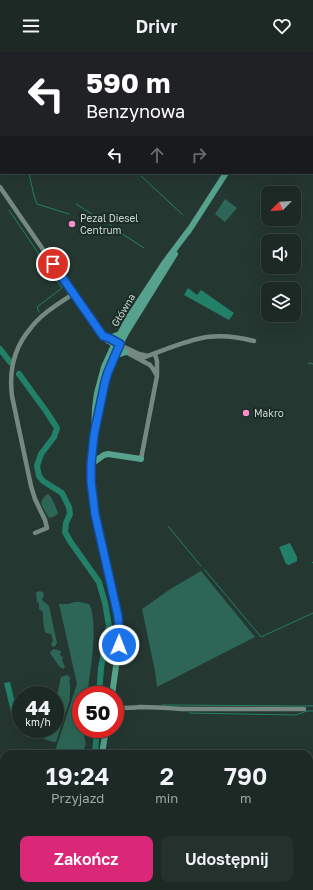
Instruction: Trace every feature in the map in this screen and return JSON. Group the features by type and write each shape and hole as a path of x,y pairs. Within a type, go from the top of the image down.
{"main road":[{"name":"Główna","path":"113,686 119,645 119,628 114,596 95,514 91,482 95,408 98,393 104,367 225,174"},
{"name":"Główna","path":"94,435 105,382 120,334 129,317 165,262 189,230"},
{"path":"106,337 120,334"},
{"path":"114,356 126,352"},
{"path":"91,464 108,454 141,459"},
{"path":"103,750 105,738"}],"street":[{"path":"0,187 73,294 106,337 107,341 139,354 148,356"},
{"path":"35,533 47,528 27,472 12,396 12,370 14,359 20,345 30,328 44,315 73,294"},
{"path":"139,359 207,337 232,336 254,341"},
{"path":"117,345 126,352 150,365 157,376"},
{"path":"141,459 157,376 157,361 155,354"},
{"path":"124,709 166,707 182,709 304,709"}],"shaded area":[{"path":"225,199 237,208 225,222 215,214"},
{"path":"188,288 197,295 201,290 234,313 229,320 184,295"},
{"path":"48,494 54,503 58,514 49,518 41,502"},
{"path":"290,543 297,557 297,561 289,565 286,564 279,547"},
{"path":"201,571 255,637 157,687 142,609 172,588"},
{"path":"39,591 43,592 44,594 42,600 49,606 57,643 53,647 51,644 53,641 51,634 46,633 43,612 39,609 39,603 37,602 36,593"},
{"path":"80,602 89,604 92,612 94,635 88,686 76,686 59,604"},
{"path":"54,649 61,651 60,655 63,657 62,660 65,667 63,669 59,666 50,653"},
{"path":"67,675 70,677 70,699 64,717 64,686 59,686 61,677"},
{"path":"10,682 12,690 12,712 11,712 4,683"},
{"path":"72,699 72,738 84,738 86,744 84,750 55,750 59,738 64,738 64,724"},
{"path":"44,738 57,738 56,742"}],"waterway":[{"path":"29,174 37,204 69,214"},
{"path":"141,176 183,215"},
{"path":"76,204 105,222"},
{"path":"9,210 62,288 37,307 39,312"},
{"path":"110,225 119,231"},
{"path":"121,233 144,248"},
{"path":"0,349 10,362"},
{"path":"308,363 313,364"},
{"path":"19,374 57,428 54,437 41,454 37,466 39,476 43,481 62,493 69,507 70,514 66,523 65,532 99,582 105,603 109,626 101,668 100,686"},
{"path":"168,526 201,566"},
{"path":"204,569 261,637 313,613"},
{"path":"162,705 313,706"},
{"path":"189,713 296,715 307,711 313,711"},
{"path":"95,750 96,738"}],"place":[{"name":"Pezal Diesel Centrum","path":"72,224"},
{"name":"Makro","path":"246,413"}],"route":[{"path":"53,264 103,336 120,344 105,382 94,435 91,464 91,482 95,514 118,616 119,645"}]}
